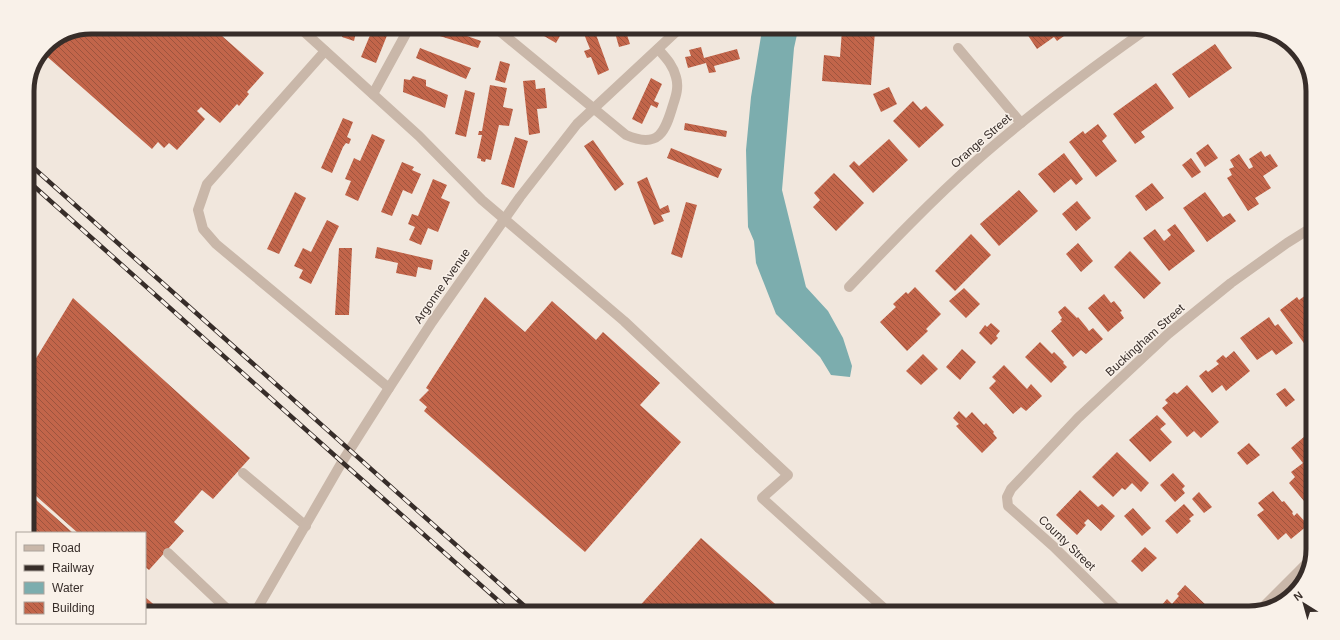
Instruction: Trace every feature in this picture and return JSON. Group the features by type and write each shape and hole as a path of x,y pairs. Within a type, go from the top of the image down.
{"street":[{"path":"307,34 419,136 482,200 624,322 788,475 762,498 880,606"},
{"path":"373,94 406,34"},
{"path":"507,34 626,135 638,140 651,139 662,133 667,125 677,90 677,79 673,66 658,49"},
{"name":"Argonne Avenue","path":"259,606 342,462 389,388 432,322 505,220 577,124 675,34"},
{"name":"Orange Street","path":"849,287 904,230 975,162 1021,123 1096,65 1140,34"},
{"path":"958,48 1021,123"},
{"path":"325,51 207,184 198,210 203,229 216,244 389,388"},
{"name":"Buckingham Street","path":"1010,489 1078,418 1168,334 1231,283 1287,243 1306,232"},
{"path":"243,473 306,526"},
{"name":"County Street","path":"1010,489 1007,497 1008,506 1053,546 1114,606"},
{"path":"168,553 224,606"},
{"path":"1267,603 1303,567"}],"water":[{"path":"761,34 797,34 794,48 782,190 806,287 828,311 843,338 852,366 850,377 831,375 820,357 776,314 756,263 754,241 748,227 746,150 751,97"}],"building":[{"path":"84,34 220,34 264,73 247,92 249,94 239,106 237,104 220,123 201,107 197,111 205,119 177,150 169,143 164,148 158,142 152,149 46,56 53,48 73,37"},
{"path":"343,34 356,34 354,41 342,37"},
{"path":"371,34 388,34 376,63 361,57"},
{"path":"433,34 461,34 481,41 478,48"},
{"path":"545,34 561,34 556,43 544,36"},
{"path":"584,34 596,34 609,70 598,75 591,57 587,58 584,51 590,49"},
{"path":"615,34 627,34 630,44 619,47"},
{"path":"842,34 875,34 871,85 822,81 824,55 840,57"},
{"path":"1027,34 1067,34 1057,41 1054,37 1037,49"},
{"path":"1215,44 1232,68 1189,98 1172,74"},
{"path":"701,47 704,58 737,49 740,59 714,66 716,72 709,73 706,63 688,68 685,57 691,56 689,50"},
{"path":"420,48 471,68 466,79 416,58"},
{"path":"500,61 510,64 505,83 495,80"},
{"path":"413,76 426,80 426,86 448,95 445,108 403,92 404,79 410,80"},
{"path":"651,78 662,84 654,101 659,103 657,108 651,105 642,124 632,119"},
{"path":"535,80 536,89 545,88 547,108 537,109 540,133 529,135 523,81"},
{"path":"1156,83 1174,108 1141,132 1145,137 1135,144 1113,114"},
{"path":"490,85 507,88 503,107 513,109 509,126 499,125 491,160 486,159 485,162 477,158 482,135 478,135 479,131 482,131"},
{"path":"889,87 897,104 881,112 873,94"},
{"path":"465,90 475,93 466,137 455,134"},
{"path":"913,101 921,110 926,106 944,125 919,148 893,121"},
{"path":"343,118 353,122 347,137 351,139 349,144 346,143 343,147 332,173 321,168"},
{"path":"685,123 727,131 726,137 684,130"},
{"path":"1098,124 1107,136 1102,141 1117,161 1096,177 1069,142 1083,131 1085,134"},
{"path":"372,134 385,140 358,201 345,195 351,181 345,179 354,158 360,161"},
{"path":"515,137 528,141 514,188 501,184"},
{"path":"889,139 908,160 873,193 849,166 854,161 859,166"},
{"path":"593,140 624,184 615,191 584,146"},
{"path":"1208,144 1218,158 1205,167 1196,153"},
{"path":"671,148 722,169 718,178 667,158"},
{"path":"1261,151 1265,157 1270,154 1278,166 1263,176 1271,188 1255,198 1259,204 1248,211 1227,178 1232,175 1229,169 1234,167 1230,160 1239,154 1249,169 1253,167 1249,159"},
{"path":"1064,153 1083,179 1076,185 1071,179 1054,193 1038,174"},
{"path":"1191,158 1201,172 1192,178 1182,165"},
{"path":"402,162 414,167 412,170 421,174 412,194 403,190 392,216 381,212"},
{"path":"834,173 864,203 836,231 813,207 820,200 814,193"},
{"path":"647,177 660,209 668,205 670,212 661,215 664,221 654,225 637,182"},
{"path":"433,179 447,185 441,198 450,202 438,232 428,228 421,245 409,240 415,227 408,224 412,214 418,216"},
{"path":"1152,183 1164,198 1146,211 1135,196"},
{"path":"1019,190 1038,211 999,246 980,224"},
{"path":"295,192 306,198 279,254 267,249"},
{"path":"1205,192 1223,217 1230,213 1236,221 1207,242 1183,208"},
{"path":"1077,201 1091,218 1076,231 1062,214"},
{"path":"686,202 697,205 682,258 671,254"},
{"path":"327,220 339,226 311,284 299,278 303,270 294,266 303,248 311,252"},
{"path":"1175,224 1195,251 1169,271 1143,238 1155,229 1164,241 1171,235 1167,230"},
{"path":"971,234 991,255 955,291 935,271"},
{"path":"1078,243 1093,261 1081,272 1066,254"},
{"path":"377,247 433,260 431,270 418,267 416,277 396,273 398,263 375,258"},
{"path":"339,248 352,248 349,315 335,315"},
{"path":"1130,251 1161,283 1144,299 1114,267"},
{"path":"915,287 941,314 926,329 928,331 907,351 880,322 896,307 893,304 906,292 908,294"},
{"path":"964,288 980,304 966,318 949,301"},
{"path":"1104,294 1111,303 1114,301 1122,311 1120,312 1124,318 1108,332 1088,308"},
{"path":"1306,295 1306,346 1280,310 1297,297 1299,300"},
{"path":"485,297 525,332 552,301 596,340 603,332 660,383 640,405 681,442 585,552 424,411 427,407 419,400 429,390 426,388"},
{"path":"73,298 250,458 213,499 202,490 174,522 184,531 149,570 146,568 146,532 77,532 34,494 34,362"},
{"path":"1065,306 1077,318 1078,317 1089,331 1093,328 1103,339 1086,354 1081,350 1073,357 1051,331 1062,321 1060,320 1062,318 1058,312"},
{"path":"1269,317 1275,326 1278,324 1293,343 1276,355 1272,350 1257,360 1240,338"},
{"path":"991,323 1000,331 996,336 998,338 991,345 979,333 985,325 987,327"},
{"path":"1040,342 1052,354 1054,352 1067,367 1051,383 1025,357"},
{"path":"962,349 976,362 960,380 946,367"},
{"path":"1234,351 1250,371 1226,391 1222,385 1212,393 1199,376 1206,370 1208,372 1219,364 1216,361 1223,355 1226,358"},
{"path":"923,354 938,369 921,385 906,371"},
{"path":"1004,365 1027,389 1031,384 1042,396 1026,411 1021,407 1013,414 989,388 996,381 992,377"},
{"path":"1187,385 1219,422 1201,438 1194,431 1187,437 1162,408 1168,403 1165,400 1174,392 1177,394"},
{"path":"1285,388 1295,400 1286,407 1276,394"},
{"path":"959,411 966,418 972,412 984,425 986,423 994,432 993,433 997,438 982,453 956,426 959,424 953,418"},
{"path":"1157,415 1166,424 1160,429 1172,442 1150,462 1129,440"},
{"path":"1305,436 1306,437 1306,503 1289,483 1295,477 1291,472 1303,463 1291,448"},
{"path":"1249,443 1260,455 1247,465 1237,453"},
{"path":"1117,452 1149,483 1141,492 1132,483 1125,490 1122,488 1113,497 1092,477"},
{"path":"1173,473 1185,486 1182,489 1185,493 1175,502 1160,485"},
{"path":"1080,490 1098,507 1102,504 1115,516 1101,531 1088,519 1084,523 1086,525 1077,535 1056,515"},
{"path":"1273,491 1282,502 1284,501 1293,512 1292,513 1294,516 1297,513 1306,523 1306,527 1291,539 1286,533 1278,540 1257,515 1264,510 1258,503"},
{"path":"1199,492 1212,507 1204,513 1192,499"},
{"path":"34,498 72,532 34,532"},
{"path":"1184,504 1194,515 1189,519 1191,521 1177,534 1165,521"},
{"path":"1133,508 1151,528 1142,536 1124,516"},
{"path":"701,538 777,606 640,606"},
{"path":"1145,547 1157,558 1142,572 1131,561"},
{"path":"1185,585 1207,606 1161,606 1167,599 1172,604 1179,596 1177,594"},
{"path":"146,598 156,606 146,606"}],"railway":[{"path":"34,168 525,606"},
{"path":"34,186 504,606"}]}
